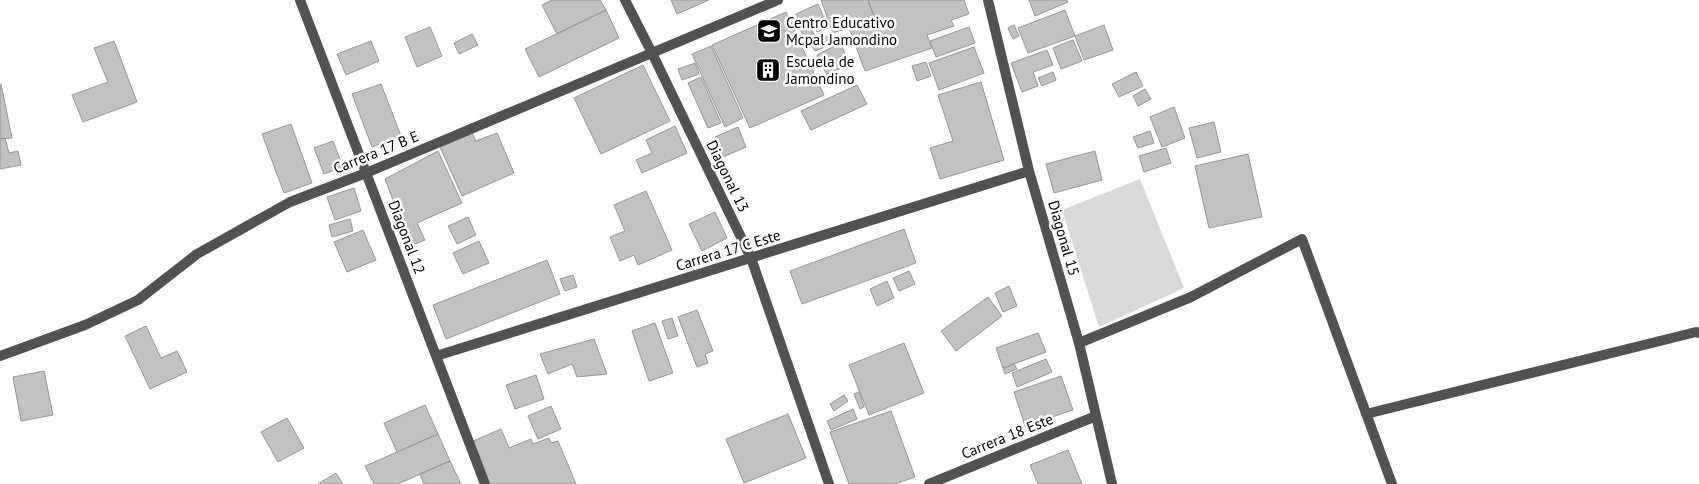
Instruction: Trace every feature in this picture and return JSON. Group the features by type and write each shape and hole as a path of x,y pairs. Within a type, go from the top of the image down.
{"street":[{"name":"Diagonal 12","path":"300,0 485,484"},
{"name":"Diagonal 13","path":"625,0 751,258 829,484"},
{"name":"Carrera 17 B E","path":"0,356 85,325 138,300 197,254 290,202 366,173 778,0"},
{"name":"Diagonal 15","path":"988,0 1029,171 1079,343 1112,484"},
{"name":"Carrera 17 C Este","path":"436,356 1029,171"},
{"path":"1079,343 1191,297 1302,239 1392,484"},
{"path":"1366,414 1696,332 1699,333"},
{"name":"Carrera 18 Este","path":"930,484 1096,416"}],"shaded area":[{"path":"1140,179 1184,288 1099,327 1062,210"}],"building":[{"path":"552,0 600,0 606,10 557,34 542,5"},
{"path":"671,0 709,0 677,14"},
{"path":"821,0 868,0 875,19 833,33"},
{"path":"868,0 964,0 969,14 951,20 954,26 927,35 932,48 865,71 849,28 875,19"},
{"path":"1029,0 1067,0 1068,2 1035,16"},
{"path":"818,4 828,27 817,32 812,19 800,24 796,14"},
{"path":"606,10 619,38 539,77 525,49"},
{"path":"1065,10 1075,36 1028,53 1018,28"},
{"name":"Escuela de Jamondino","path":"786,12 824,95 750,128 712,45"},
{"path":"1014,25 1019,36 1013,39 1008,28"},
{"path":"1104,25 1113,50 1084,60 1075,36"},
{"path":"430,27 442,56 417,67 405,37"},
{"path":"811,27 816,40 806,43 801,31"},
{"path":"969,27 975,43 936,57 930,41"},
{"path":"472,34 478,45 459,54 454,43"},
{"path":"830,35 834,43 815,51 811,44"},
{"path":"1073,40 1082,61 1061,69 1053,48"},
{"path":"114,41 137,102 83,122 72,95 108,82 94,48"},
{"path":"371,41 379,61 346,75 337,54"},
{"path":"840,43 850,64 827,75 817,55"},
{"path":"711,46 743,118 725,127 692,54"},
{"path":"974,47 984,73 939,90 929,63"},
{"path":"1047,50 1053,65 1033,72 1038,86 1022,92 1011,63"},
{"path":"926,62 931,76 917,81 912,66"},
{"path":"695,63 699,74 682,80 678,69"},
{"path":"643,65 670,121 601,154 574,98"},
{"path":"1053,72 1056,80 1042,86 1038,78"},
{"path":"1136,72 1143,86 1119,97 1112,84"},
{"path":"701,77 721,123 708,128 688,83"},
{"path":"981,82 1004,160 940,179 930,148 953,141 938,95"},
{"path":"1,84 12,138 0,139"},
{"path":"381,84 401,136 372,147 352,94"},
{"path":"857,85 867,104 811,130 801,111"},
{"path":"1145,89 1151,99 1138,106 1133,96"},
{"path":"1174,107 1185,138 1162,147 1150,117"},
{"path":"1214,122 1221,152 1197,158 1189,128"},
{"path":"291,124 312,183 284,193 262,134"},
{"path":"675,126 687,153 642,173 636,160 652,153 646,140"},
{"path":"738,127 746,147 723,157 715,137"},
{"path":"1150,131 1154,143 1138,148 1133,137"},
{"path":"472,133 476,141 497,133 514,173 462,196 440,147"},
{"path":"5,138 9,153 18,151 21,165 0,169 0,139"},
{"path":"333,141 343,167 324,174 314,148"},
{"path":"1166,148 1171,163 1144,172 1139,156"},
{"path":"438,151 462,203 417,223 425,240 410,246 385,179"},
{"path":"1095,151 1102,180 1054,193 1046,164"},
{"path":"1248,154 1262,217 1209,228 1195,166"},
{"path":"354,188 361,211 335,220 327,197"},
{"path":"646,191 672,250 638,265 634,255 620,261 610,237 625,231 614,205"},
{"path":"715,212 727,238 702,251 689,224"},
{"path":"468,217 476,235 457,244 448,226"},
{"path":"350,219 353,231 332,237 329,225"},
{"path":"904,229 916,263 802,304 790,271"},
{"path":"363,230 376,260 347,272 334,242"},
{"path":"479,241 489,263 463,274 453,253"},
{"path":"547,260 560,294 446,339 433,305"},
{"path":"909,271 915,284 899,291 893,278"},
{"path":"573,275 577,287 565,291 560,279"},
{"path":"887,281 894,298 877,306 870,289"},
{"path":"1009,286 1017,306 1003,312 995,293"},
{"path":"988,297 1002,316 956,351 941,331"},
{"path":"697,310 713,351 705,354 708,363 697,367 678,317"},
{"path":"672,318 678,336 668,339 662,321"},
{"path":"655,323 673,373 649,381 632,331"},
{"path":"146,326 161,358 177,351 187,372 150,389 125,336"},
{"path":"1038,333 1046,352 1003,368 996,348"},
{"path":"594,339 607,374 577,377 572,364 548,374 540,354"},
{"path":"904,343 924,393 869,415 849,365"},
{"path":"1046,359 1052,372 1017,387 1012,373"},
{"path":"1014,364 1017,369 1005,374 1003,369"},
{"path":"44,371 53,415 21,421 13,377"},
{"path":"536,375 544,399 515,409 506,385"},
{"path":"1061,376 1073,410 1025,426 1014,392"},
{"path":"859,392 864,407 860,409 854,394"},
{"path":"844,395 848,401 834,411 830,404"},
{"path":"425,405 438,434 397,452 384,423"},
{"path":"551,406 561,429 538,439 528,416"},
{"path":"853,409 857,419 831,430 827,421"},
{"path":"891,411 915,477 895,484 849,484 830,432"},
{"path":"788,414 806,458 744,483 726,439"},
{"path":"287,418 304,448 278,462 261,432"},
{"path":"501,429 509,448 531,439 533,444 549,438 551,443 558,441 576,484 489,484 471,442"},
{"path":"438,434 450,461 398,484 374,484 365,466"},
{"path":"1068,450 1082,484 1038,484 1030,465"},
{"path":"450,461 461,484 424,484 420,474"},
{"path":"336,473 343,484 318,484"}],"place":[{"name":"Centro Educativo Mcpal Jamondino","path":"769,31"},
{"name":"Escuela de Jamondino","path":"768,70"}]}
